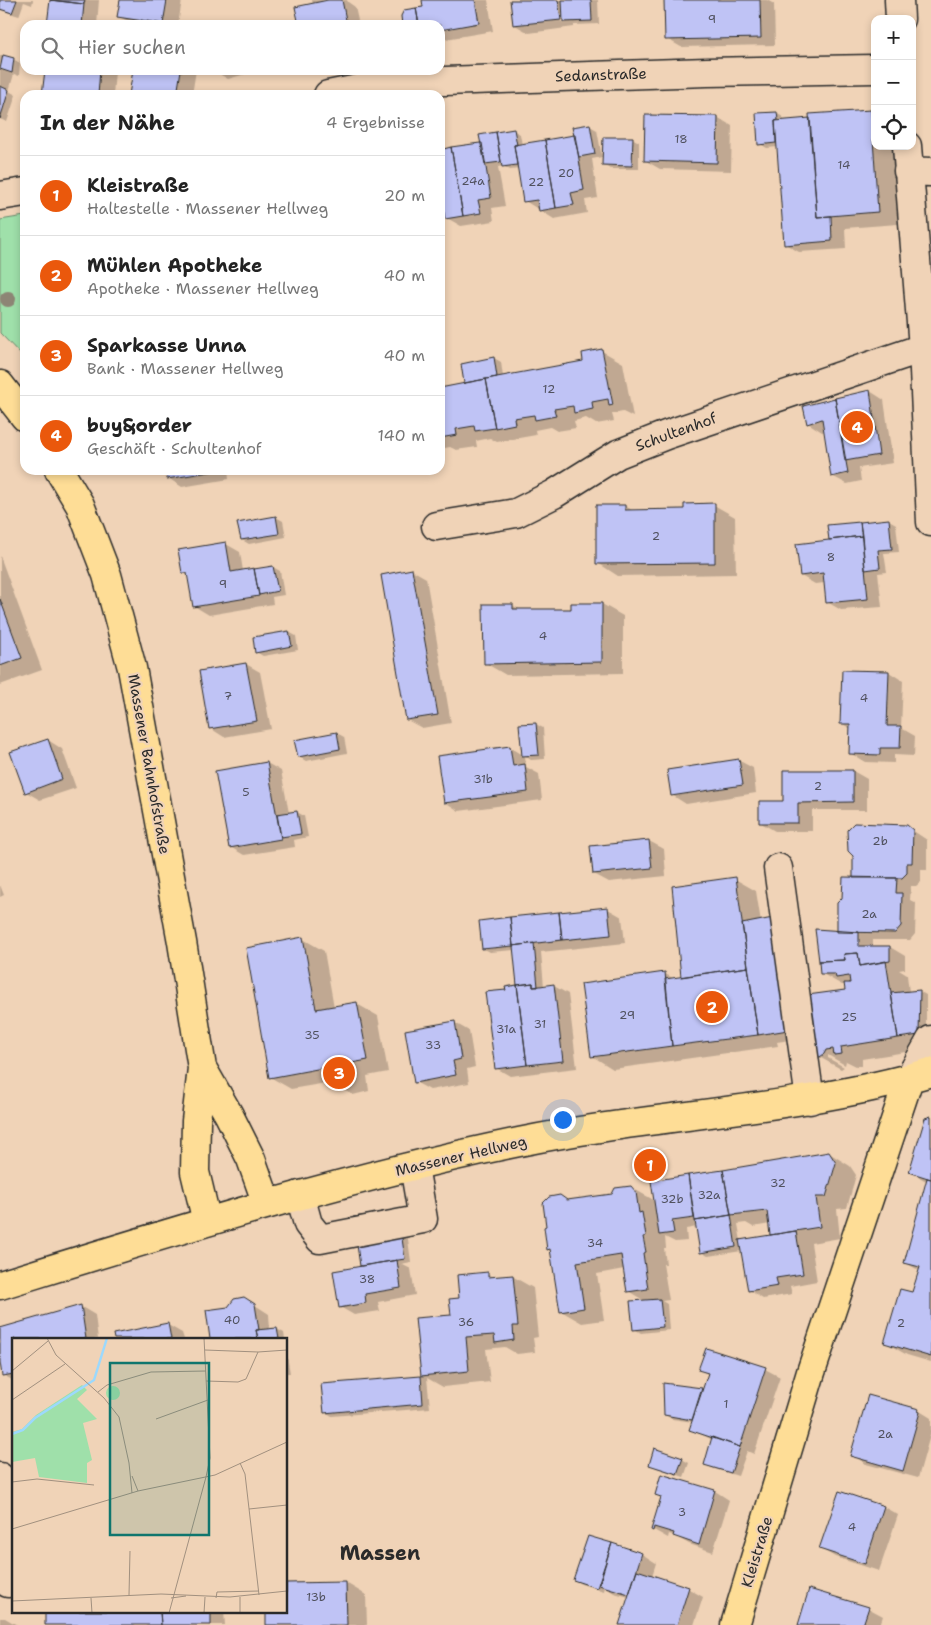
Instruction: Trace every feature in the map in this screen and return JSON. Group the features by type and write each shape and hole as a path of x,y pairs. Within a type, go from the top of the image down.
{"main road":[{"path":"0,385 20,411"},
{"name":"Massener Bahnhofstraße","path":"63,475 80,505 107,575 130,662 182,942 202,1068 196,1121 195,1172 207,1222"},
{"name":"Massener Bahnhofstraße","path":"202,1068 251,1159 267,1204"},
{"name":"Massener Hellweg","path":"0,1285 267,1204 414,1166 520,1142 615,1126 810,1100 920,1075"},
{"name":"Kleistraße","path":"735,1625 811,1372 920,1075"}],"street":[{"path":"900,0 900,15"},
{"name":"Sedanstraße","path":"353,90 388,83 707,72 871,69"},
{"path":"915,163 931,522"},
{"path":"0,196 20,193"},
{"name":"Schultenhof","path":"436,526 516,513 554,494 618,454 666,434 923,348"},
{"path":"778,868 810,1100"},
{"path":"920,1075 931,1040"},
{"path":"300,1195 308,1224 320,1239 423,1219 414,1166"},
{"path":"0,1477 8,1583"}],"green space":[{"path":"20,217 20,354 0,333 0,220"}],"building":[{"path":"0,0 17,0 12,13 0,9"},
{"path":"50,0 85,0 84,4"},
{"path":"50,0 84,4 82,20 48,20"},
{"path":"120,0 167,0 164,20 137,20 117,17"},
{"path":"328,0 342,0 346,20 298,20 295,7"},
{"path":"422,0 475,0 479,23 445,29 445,20 418,20 416,8 423,7"},
{"path":"510,0 558,0 561,20 513,25"},
{"path":"562,0 591,0 592,21 563,22"},
{"path":"664,0 760,0 761,38 665,40"},
{"path":"416,8 418,20 401,20 404,10"},
{"path":"3,55 14,58 12,73 0,69"},
{"path":"44,75 100,75 98,90 43,90"},
{"path":"132,75 180,75 178,90 130,90"},
{"path":"0,86 9,90 0,119"},
{"path":"871,110 871,150 874,150 878,212 817,217 809,114"},
{"path":"777,112 778,120 775,121 776,143 758,145 756,113"},
{"path":"645,115 718,116 717,163 644,161"},
{"path":"810,118 817,217 831,216 832,241 784,245 775,121"},
{"path":"590,124 595,154 579,157 572,127"},
{"path":"514,129 517,145 514,145 517,165 502,167 496,132"},
{"path":"496,132 501,162 485,164 479,135"},
{"path":"575,135 584,190 571,193 574,205 556,208 545,140"},
{"path":"603,137 633,137 632,166 602,165"},
{"path":"545,140 556,208 539,211 537,200 523,202 514,145"},
{"path":"482,143 491,198 478,200 481,213 463,216 451,147"},
{"path":"451,147 463,216 445,219 445,149"},
{"path":"602,349 613,405 609,406 608,399 592,402 593,409 574,413 573,406 554,409 556,416 535,420 534,415 514,418 515,424 495,428 486,379 583,361 582,353"},
{"path":"494,357 497,377 464,383 461,364"},
{"path":"486,379 495,428 475,431 474,426 456,429 457,435 445,437 445,387"},
{"path":"870,390 879,455 845,461 835,398"},
{"path":"835,398 848,473 831,477 822,419 807,424 803,406"},
{"path":"166,475 191,475 167,479"},
{"path":"715,503 715,563 596,564 596,505 625,505 625,510 684,509 684,504"},
{"path":"276,516 279,534 241,540 237,523"},
{"path":"889,519 892,549 878,550 880,568 865,570 860,522"},
{"path":"860,522 862,536 829,540 827,525"},
{"path":"862,536 868,599 826,603 823,573 800,576 796,544"},
{"path":"226,542 231,572 254,568 259,596 193,607 187,573 182,573 178,550"},
{"path":"273,566 278,591 259,595 254,569"},
{"path":"412,569 438,715 406,720 381,575"},
{"path":"0,599 22,658 0,666"},
{"path":"571,603 602,603 602,662 484,664 483,604 513,604 513,609 571,609"},
{"path":"289,631 292,646 255,653 253,637"},
{"path":"246,663 257,721 209,729 199,671"},
{"path":"842,670 889,671 887,726 901,726 900,748 880,748 880,755 849,754 850,724 840,724"},
{"path":"536,723 539,755 522,756 519,724"},
{"path":"337,732 340,749 298,757 294,740"},
{"path":"48,739 62,779 25,793 10,752"},
{"path":"510,746 513,766 525,764 528,792 444,803 437,756"},
{"path":"739,759 743,785 671,796 667,770"},
{"path":"267,762 281,839 229,848 215,771"},
{"path":"783,770 853,770 853,802 798,803 798,823 759,823 759,801 783,801"},
{"path":"297,811 301,834 281,837 277,814"},
{"path":"854,823 907,825 913,830 912,863 907,863 907,873 902,878 853,878 853,856 848,851 847,830"},
{"path":"649,840 652,868 593,874 590,846"},
{"path":"736,877 748,967 681,977 672,886"},
{"path":"843,877 897,878 896,893 902,893 901,926 895,933 837,932 837,903 842,898"},
{"path":"608,907 611,935 562,940 559,912"},
{"path":"559,912 562,940 513,946 510,917"},
{"path":"510,917 513,946 482,949 479,921"},
{"path":"773,918 788,1030 758,1035 742,924"},
{"path":"815,929 859,932 859,946 890,946 890,961 860,966 858,953 844,954 845,960 819,961"},
{"path":"303,937 316,1009 357,1002 368,1060 346,1064 349,1080 331,1083 328,1067 269,1078 246,948"},
{"path":"534,943 538,987 533,987 533,983 517,985 513,946"},
{"path":"858,953 860,966 886,961 898,1038 841,1047 842,1054 834,1055 833,1049 826,1050 820,1057 814,1056 800,996 845,990 844,983 850,983 849,976 836,978 835,974 820,974 819,961 845,960 844,954"},
{"path":"748,967 758,1035 672,1046 665,979"},
{"path":"665,972 672,1046 591,1057 581,984"},
{"path":"533,983 533,987 554,984 563,1061 527,1065 517,985"},
{"path":"517,985 527,1065 495,1069 485,992 506,990 505,987"},
{"path":"920,990 919,1035 898,1038 891,993"},
{"path":"455,1021 461,1059 453,1061 456,1075 414,1083 405,1030"},
{"path":"931,1116 931,1179 909,1172 925,1118"},
{"path":"829,1152 836,1163 826,1197 816,1197 820,1227 770,1235 767,1211 731,1215 723,1170"},
{"path":"723,1170 731,1215 695,1221 688,1175"},
{"path":"688,1175 694,1218 672,1221 674,1233 659,1235 651,1181"},
{"path":"927,1178 931,1179 931,1357 884,1343 900,1289 912,1292 920,1267 904,1263"},
{"path":"631,1186 636,1192 639,1213 642,1212 646,1236 643,1237 646,1252 643,1253 648,1289 627,1292 621,1255 577,1262 584,1308 560,1312 550,1249 547,1250 543,1203 549,1197 560,1195 567,1200 612,1194 615,1188"},
{"path":"398,1211 405,1259 360,1266 353,1217"},
{"path":"731,1215 736,1247 700,1253 695,1221"},
{"path":"796,1231 803,1274 776,1278 778,1286 748,1291 739,1240"},
{"path":"397,1260 401,1288 365,1294 366,1303 339,1308 333,1271"},
{"path":"488,1272 488,1277 513,1275 518,1326 513,1326 514,1340 495,1343 494,1335 466,1337 469,1371 421,1376 415,1318 451,1315 449,1299 459,1298 457,1275"},
{"path":"244,1297 255,1304 259,1330 256,1330 258,1338 210,1338 206,1310 228,1307 234,1299"},
{"path":"660,1299 663,1327 633,1330 630,1301"},
{"path":"81,1305 86,1338 12,1338 12,1374 2,1376 0,1328"},
{"path":"168,1323 171,1338 114,1338 113,1334"},
{"path":"277,1328 279,1338 258,1338 256,1330"},
{"path":"706,1348 766,1367 740,1447 689,1430 708,1373 698,1370"},
{"path":"421,1376 423,1404 324,1413 321,1384"},
{"path":"663,1383 702,1388 692,1420 664,1415"},
{"path":"868,1395 919,1409 918,1411 920,1412 903,1471 850,1456"},
{"path":"712,1437 740,1447 731,1473 704,1465"},
{"path":"654,1448 683,1458 677,1474 649,1465"},
{"path":"661,1474 715,1490 699,1545 673,1536 674,1533 654,1527 653,1531 651,1530 661,1497 655,1495"},
{"path":"839,1491 884,1506 865,1564 819,1549"},
{"path":"588,1536 612,1543 597,1588 573,1580"},
{"path":"612,1543 642,1553 629,1594 599,1585"},
{"path":"637,1570 689,1587 677,1625 619,1625"},
{"path":"346,1582 347,1625 266,1625 266,1612 288,1612 288,1583"},
{"path":"809,1589 869,1607 863,1625 798,1625"},
{"path":"45,1612 160,1612 161,1625 45,1625"},
{"path":"160,1612 211,1612 211,1625 161,1625"}],"place":[{"name":"buy&order","path":"857,427"},
{"name":"Mühlen Apotheke","path":"712,1007"},
{"name":"Sparkasse Unna","path":"339,1073"},
{"name":"Kleistraße","path":"650,1165"}],"district":[{"name":"Massen","path":"380,1553"}]}
